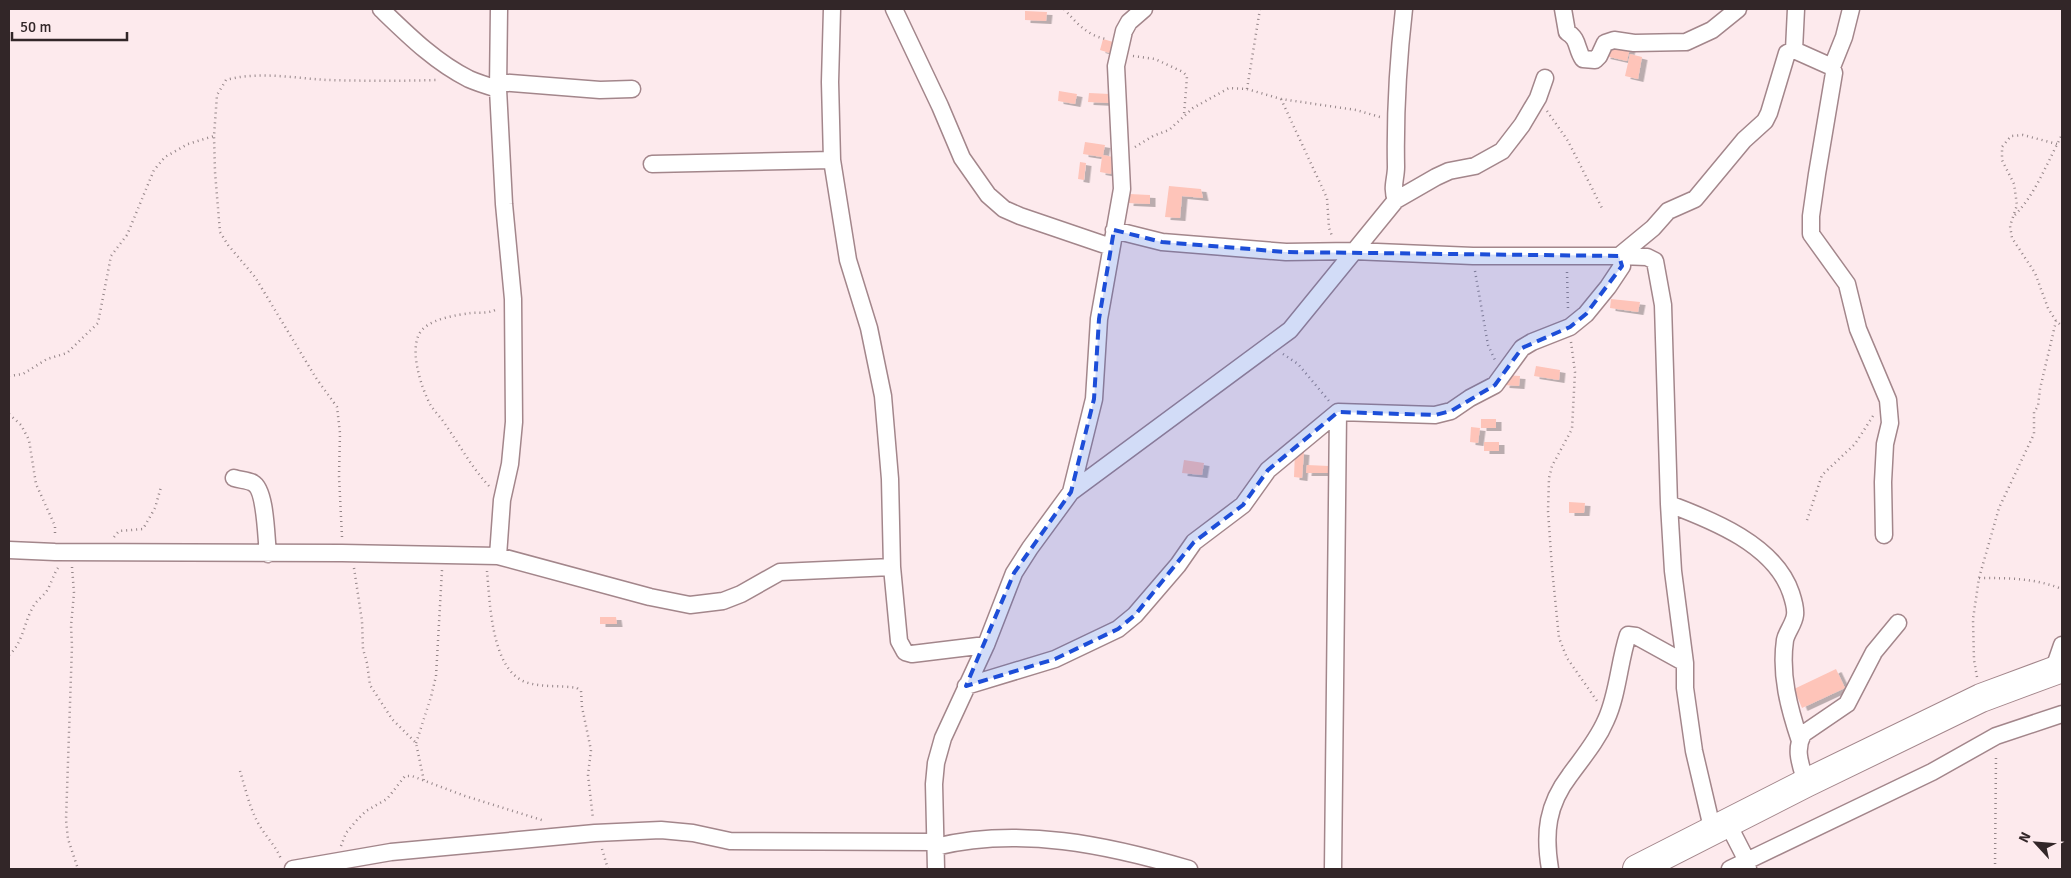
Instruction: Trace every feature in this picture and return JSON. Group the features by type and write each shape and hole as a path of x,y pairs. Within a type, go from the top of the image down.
{"highway":[{"path":"1637,869 1806,783 1981,698 2058,670"}],"street":[{"path":"381,9 419,45 445,65 470,80 498,86 600,90 632,89"},
{"path":"492,556 510,464 514,422 513,299 504,204 498,86 499,9"},
{"path":"832,9 830,82 832,160 848,260 869,328 883,396 890,479 892,567 899,641 905,652 912,654 986,645"},
{"path":"894,9 962,158 988,195 1004,209 1020,216 1111,247"},
{"path":"1071,492 1094,399 1098,362 1099,319 1122,189 1116,66 1124,31 1129,22 1144,9"},
{"path":"1396,200 1392,191 1396,169 1404,9"},
{"path":"1563,9 1567,32 1574,36 1580,55 1583,59 1595,60 1606,43 1614,40 1634,43 1686,42 1712,30 1738,9"},
{"path":"1794,50 1796,9"},
{"path":"1851,9 1844,37 1832,67 1834,84 1817,174 1811,216 1811,234 1847,284 1858,329 1890,409 1890,423 1885,444 1884,535"},
{"path":"1619,256 1653,228 1668,211 1695,198 1744,140 1765,121 1787,53 1794,50 1832,67"},
{"path":"936,869 934,784 936,763 943,738 986,645 1014,573 1071,492 1271,346 1290,330 1396,200 1449,171 1475,166 1502,152 1522,125 1538,98 1544,78"},
{"path":"652,164 832,160"},
{"path":"1114,230 1162,242 1286,252 1353,251 1473,256 1619,256 1647,257 1655,262 1660,277 1666,364 1668,504 1673,572 1685,663 1685,688 1694,750 1720,828 1748,865"},
{"path":"966,686 1055,659 1118,629 1135,615 1194,542 1239,509 1256,490 1268,470 1338,412 1435,415 1451,411 1470,398 1495,385 1522,348 1570,327 1586,314 1622,266 1619,256"},
{"path":"1333,869 1338,412"},
{"path":"234,478 253,483 261,490 268,554"},
{"path":"1668,504 1704,517 1729,530 1768,556 1787,581 1793,599 1795,615 1786,638 1784,680 1791,713 1800,741"},
{"path":"9,550 65,554 111,551 492,556 545,568 650,597 690,605 723,601 741,594 780,572 892,567"},
{"path":"1806,783 1798,753 1800,741 1809,728 1847,704 1874,652 1898,623"},
{"path":"1550,869 1546,842 1548,821 1554,802 1569,776 1601,733 1608,717 1628,634 1636,636 1685,663"},
{"path":"2058,670 2062,645"},
{"path":"1730,869 1748,865 1932,772 1996,736 2062,714"},
{"path":"288,865 335,861 391,852 595,833 661,830 693,832 730,841 934,844 990,839 1032,838 1074,842 1163,861 1189,869"}],"path":[{"path":"1064,9 1085,32 1120,49 1128,55 1155,59 1184,72 1187,76 1184,116"},
{"path":"1247,89 1260,9"},
{"path":"416,742 392,719 370,685 368,663 363,649 362,621 348,553 339,476 340,433 337,407 316,378 255,277 228,245 220,232 214,136 217,95 226,80 237,77 271,76 386,82 470,80"},
{"path":"1121,157 1143,141 1170,130 1193,108 1229,88 1247,89 1281,99 1356,110 1397,120"},
{"path":"1538,98 1568,141 1603,210"},
{"path":"1281,99 1328,198 1329,228 1335,252"},
{"path":"2058,144 2023,135 2011,136 2002,147 2002,160 2014,184 2017,205 2010,226 2012,238 2035,273 2048,308 2056,321 2062,326"},
{"path":"2014,216 2024,205 2039,182 2062,135"},
{"path":"9,376 23,374 47,359 67,353 98,324 111,256 127,235 154,170 165,157 180,148 214,136"},
{"path":"1473,256 1488,345 1503,375"},
{"path":"1568,257 1566,290 1575,372 1574,405 1572,429 1552,466 1549,478 1548,511 1552,568 1559,621 1559,638 1567,658 1608,717"},
{"path":"502,500 475,472 447,426 431,406 422,387 414,346 418,335 432,322 471,313 490,312 513,299"},
{"path":"1981,698 1974,660 1973,619 1979,578 1998,508 2034,434 2034,412 2038,406 2040,389 2056,321"},
{"path":"1271,346 1298,364 1338,412"},
{"path":"1807,520 1822,475 1855,444 1865,430 1884,392"},
{"path":"9,414 21,425 29,440 36,484 65,554 74,593 71,626 72,646 66,820 68,839 78,869"},
{"path":"111,551 112,541 119,530 143,529 155,508 161,486"},
{"path":"9,655 21,638 24,625 34,605 46,592 65,554"},
{"path":"424,781 416,742 436,676 443,555"},
{"path":"492,556 492,618 501,657 512,674 524,681 578,688 581,691 582,707 591,750 588,775 595,833"},
{"path":"1979,578 2023,578 2043,581 2062,589"},
{"path":"1995,869 1996,736"},
{"path":"240,771 255,819 288,865"},
{"path":"335,861 346,833 366,812 388,800 405,776 412,776 544,820 565,836"}],"highlighted area":[{"path":"1114,230 1162,242 1286,252 1619,256 1622,266 1586,314 1570,327 1522,348 1495,385 1451,411 1435,415 1338,412 1268,470 1243,505 1194,542 1135,615 1118,629 1055,659 966,686 1014,573 1071,492 1094,399 1099,319"}],"building":[{"path":"1025,11 1047,12 1046,21 1025,20"},
{"path":"1103,39 1120,44 1116,55 1100,50"},
{"path":"1608,43 1630,48 1627,61 1605,56"},
{"path":"1630,54 1642,57 1638,79 1625,76"},
{"path":"1059,91 1077,94 1075,104 1058,101"},
{"path":"1089,93 1110,94 1109,103 1088,102"},
{"path":"1085,142 1105,145 1103,155 1113,157 1111,174 1100,172 1102,157 1083,154"},
{"path":"1080,162 1086,163 1084,180 1078,179"},
{"path":"1169,186 1201,189 1203,198 1182,196 1180,218 1165,217"},
{"path":"1129,194 1150,195 1150,204 1128,203"},
{"path":"1611,299 1640,302 1638,312 1610,308"},
{"path":"1536,366 1560,370 1559,380 1534,376"},
{"path":"1505,375 1520,376 1519,386 1504,385"},
{"path":"1481,419 1496,419 1496,428 1481,428"},
{"path":"1471,427 1480,428 1478,443 1470,442"},
{"path":"1484,442 1499,442 1499,451 1484,451"},
{"path":"1295,451 1304,452 1302,478 1294,477"},
{"path":"1184,460 1204,463 1202,475 1182,473"},
{"path":"1307,465 1329,466 1329,473 1306,473"},
{"path":"1569,502 1585,503 1584,513 1569,513"},
{"path":"600,617 616,617 617,624 600,624"},
{"path":"1836,669 1845,688 1802,708 1794,689"}]}
